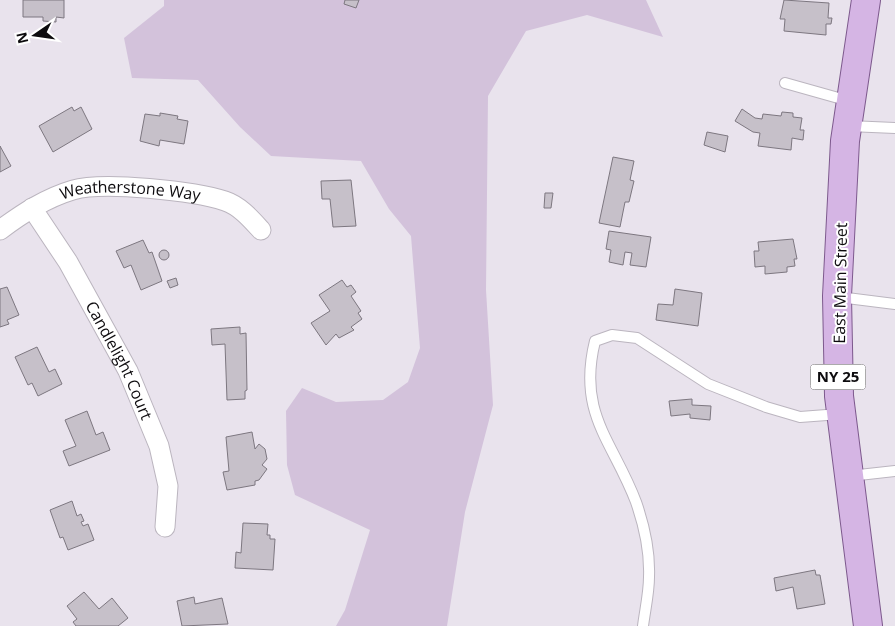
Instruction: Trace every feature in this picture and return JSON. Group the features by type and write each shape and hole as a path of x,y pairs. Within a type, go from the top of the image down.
{"main road":[{"name":"East Main Street","path":"866,0 851,114 845,141 837,296 839,396 868,626"}],"street":[{"name":"Weatherstone Way","path":"0,230 47,199 75,189 107,186 162,191 227,202 245,214 261,230"},
{"name":"Candlelight Court","path":"32,208 68,262 128,371 159,446 168,486 165,527"}],"lane":[{"path":"785,83 851,114 895,128"},
{"path":"837,296 895,304"},
{"path":"643,626 649,576 645,538 636,502 599,428 592,396 589,366 595,341 612,335 637,338 708,384 766,407 800,417 841,414"},
{"path":"848,477 895,471"}],"shaded area":[{"path":"164,0 646,0 663,37 587,15 526,31 488,96 486,290 493,405 465,512 447,626 336,626 345,610 370,530 295,495 287,465 286,411 302,388 336,402 383,400 408,382 420,348 411,236 389,209 361,161 271,156 240,127 198,80 132,78 124,38 164,6"}],"building":[{"path":"23,0 64,0 64,18 56,17 56,22 43,21 43,17 23,17"},
{"path":"345,0 359,0 356,8 344,4"},
{"path":"784,0 829,3 828,18 832,18 831,24 826,24 826,35 784,31 785,19 780,19"},
{"path":"72,107 74,111 81,107 92,129 53,152 39,126"},
{"path":"742,109 755,118 762,119 763,114 781,116 782,112 793,113 793,117 802,118 800,130 804,130 803,140 792,138 791,150 758,146 760,133 753,132 735,121"},
{"path":"160,113 178,116 177,119 188,121 184,144 160,140 159,146 140,141 145,114 160,116"},
{"path":"707,132 728,136 725,152 704,145"},
{"path":"0,146 11,166 0,172"},
{"path":"613,157 634,161 630,180 634,181 629,202 625,202 620,227 599,223"},
{"path":"351,180 356,226 333,227 330,199 322,199 321,181"},
{"path":"545,193 553,193 551,208 544,208"},
{"path":"609,231 651,237 646,267 630,265 632,253 625,252 623,265 609,262 611,250 606,249"},
{"path":"793,239 797,259 794,259 795,266 787,267 787,272 765,274 765,266 755,267 754,251 759,251 758,242"},
{"path":"143,240 149,253 152,252 162,281 141,290 131,265 124,268 116,251"},
{"path":"164,250 169,255 164,260 159,255"},
{"path":"176,278 178,285 170,288 167,281"},
{"path":"342,280 347,287 351,285 356,292 351,296 361,311 358,313 362,319 351,327 354,330 339,338 336,334 326,345 311,323 330,311 319,295"},
{"path":"7,287 19,315 7,320 9,324 0,327 0,289"},
{"path":"675,289 702,293 698,326 656,320 658,304 673,305"},
{"path":"240,327 240,334 246,333 247,390 245,391 245,399 227,400 225,344 212,345 211,329"},
{"path":"37,347 49,372 55,369 62,384 38,396 32,383 28,385 15,357"},
{"path":"692,399 692,405 711,406 710,420 690,418 690,414 671,416 669,401"},
{"path":"87,411 96,435 103,432 110,450 69,466 63,451 76,446 65,420"},
{"path":"252,432 255,449 259,444 265,449 267,459 262,465 267,469 259,480 255,481 255,485 227,490 223,472 229,471 226,437"},
{"path":"72,501 77,516 81,514 84,521 81,522 83,526 88,524 94,540 68,550 63,537 60,538 50,510"},
{"path":"243,523 268,524 267,535 270,535 270,539 275,539 273,570 235,568 236,552 241,553"},
{"path":"815,570 816,575 820,575 825,604 797,609 793,587 776,591 774,578"},
{"path":"84,592 99,609 112,598 128,618 118,626 76,626 73,622 77,619 67,606"},
{"path":"194,597 195,604 222,598 228,624 182,626 177,601"}]}
